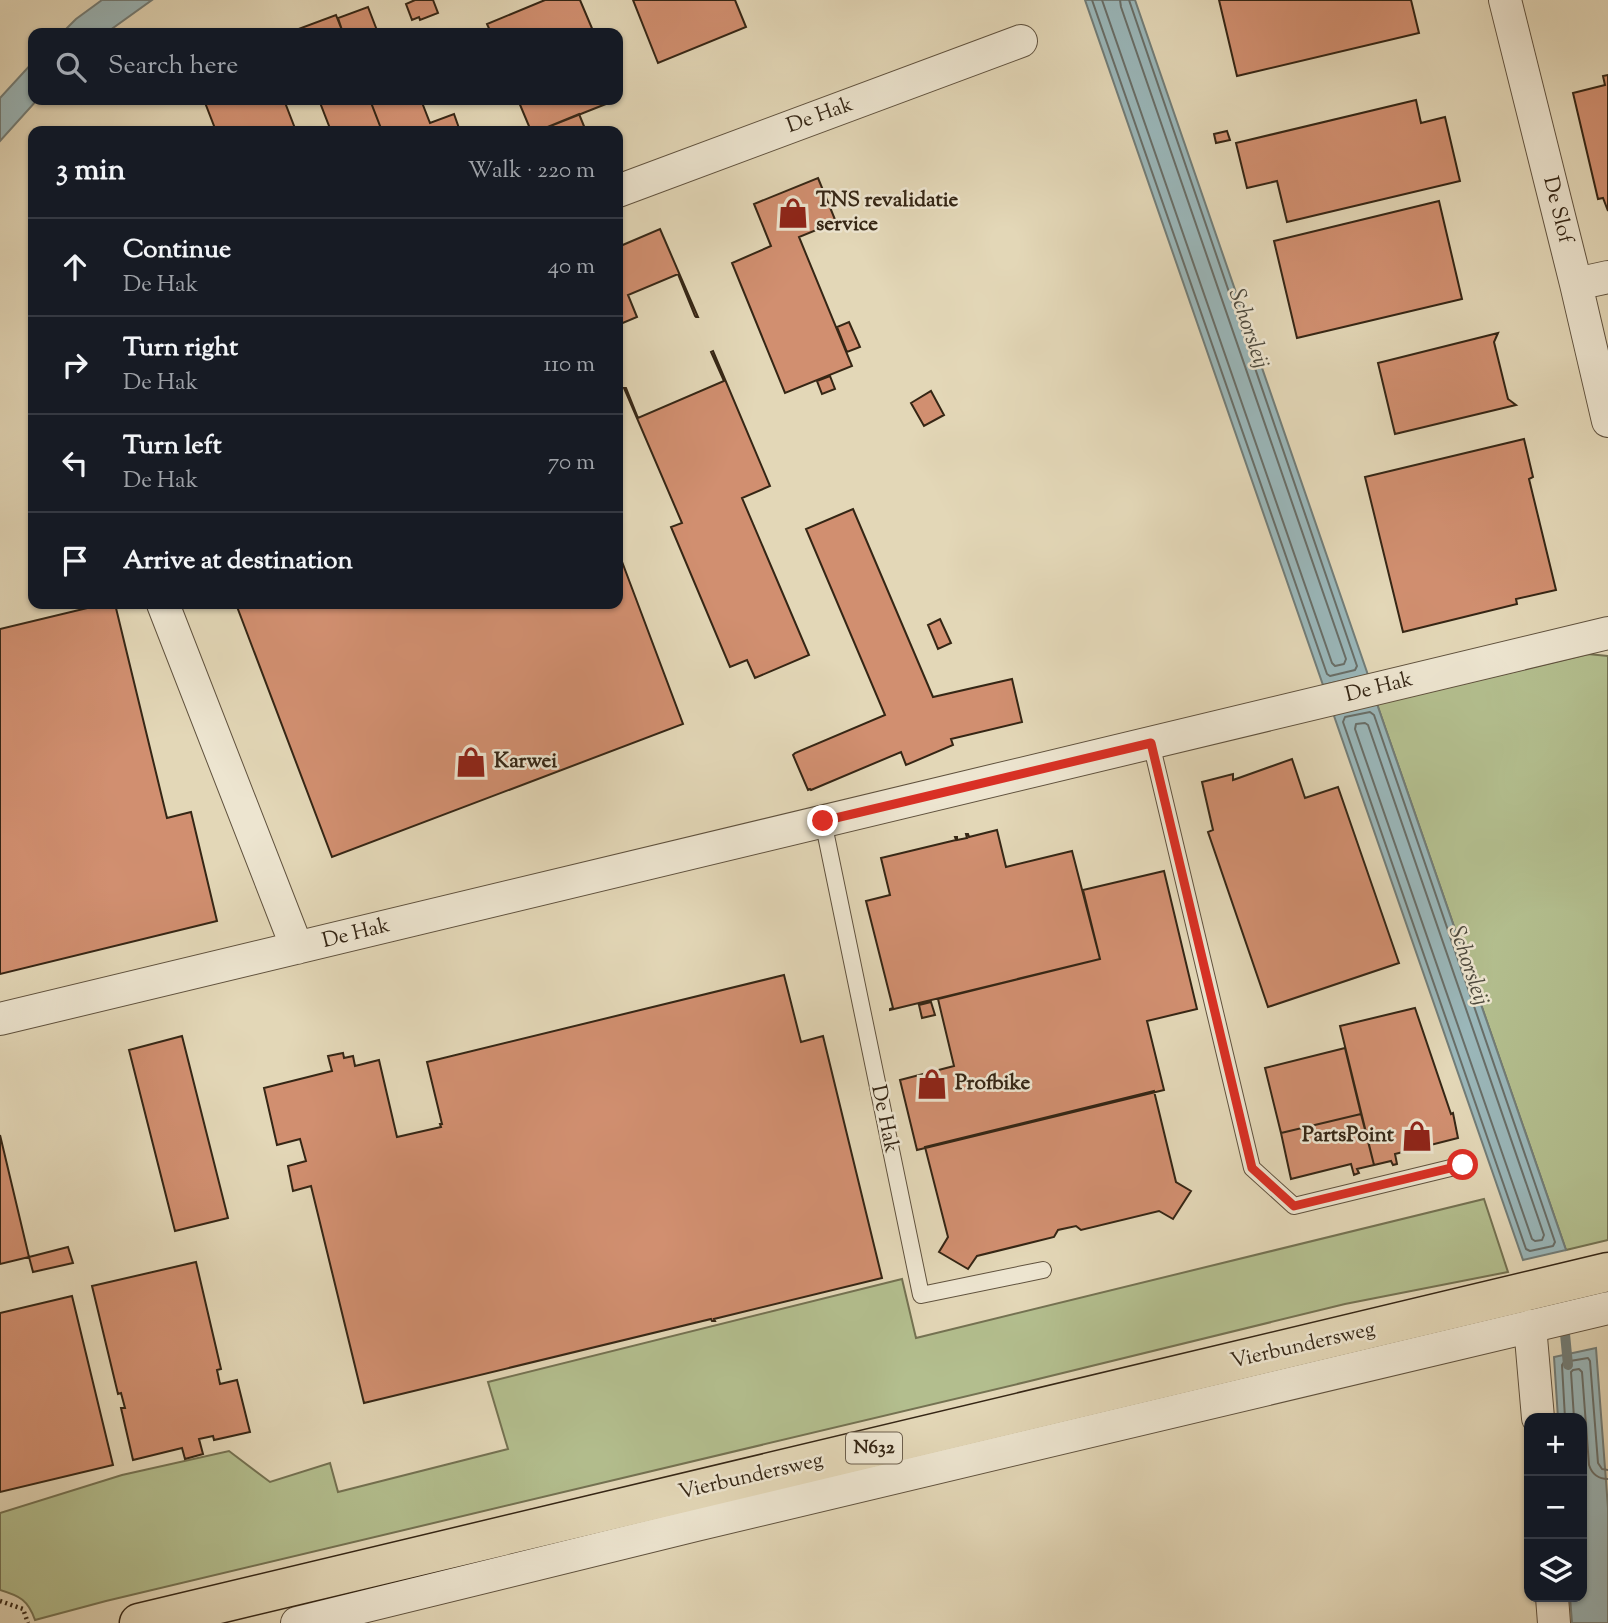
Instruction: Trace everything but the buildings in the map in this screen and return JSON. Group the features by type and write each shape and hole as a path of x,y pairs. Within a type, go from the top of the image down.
{"main road":[{"name":"Vierbundersweg","path":"139,1623 692,1509 1608,1272"}],"street":[{"name":"De Slof","path":"1505,0 1608,421"},
{"name":"De Hak","path":"623,189 1021,41"},
{"path":"1576,284 1608,277"},
{"name":"De Hak","path":"165,609 297,948"},
{"name":"De Hak","path":"0,1019 1608,632"},
{"name":"Vierbundersweg","path":"296,1623 692,1509 1608,1308"},
{"path":"1530,1326 1538,1413"},
{"path":"1552,1602 1554,1623"}],"lane":[{"path":"1151,743 1252,1168 1294,1206 1463,1165"},
{"name":"De Hak","path":"823,821 921,1294 1043,1270"}],"path":[{"path":"0,1601 23,1609 28,1623"}],"green space":[{"path":"1588,654 1608,656 1608,1240 1566,1250 1377,704"},
{"path":"1484,1199 1508,1272 1345,1304 35,1620 22,1600 0,1590 0,1513 122,1475 229,1451 270,1482 330,1463 338,1492 508,1449 488,1382 902,1279 916,1338"}],"water":[{"path":"102,0 152,0 113,28 67,28"},
{"path":"1085,0 1135,0 1368,675 1323,685"},
{"path":"28,67 28,105 32,105 0,141 0,98"},
{"path":"1377,704 1566,1250 1523,1260 1333,713"},
{"path":"1596,1348 1608,1508 1608,1623 1572,1623 1570,1602 1587,1602 1587,1413 1558,1413 1554,1357"}],"waterway":[{"name":"Schorsleij","path":"1565,1334 1568,1365"}],"place":[{"name":"TNS revalidatie service","path":"793,213"},
{"name":"Karwei","path":"471,762"},
{"name":"Profbike","path":"932,1084"},
{"name":"PartsPoint","path":"1417,1136"}],"route":[{"path":"823,821 1151,743 1252,1168 1294,1206 1463,1165"}]}
